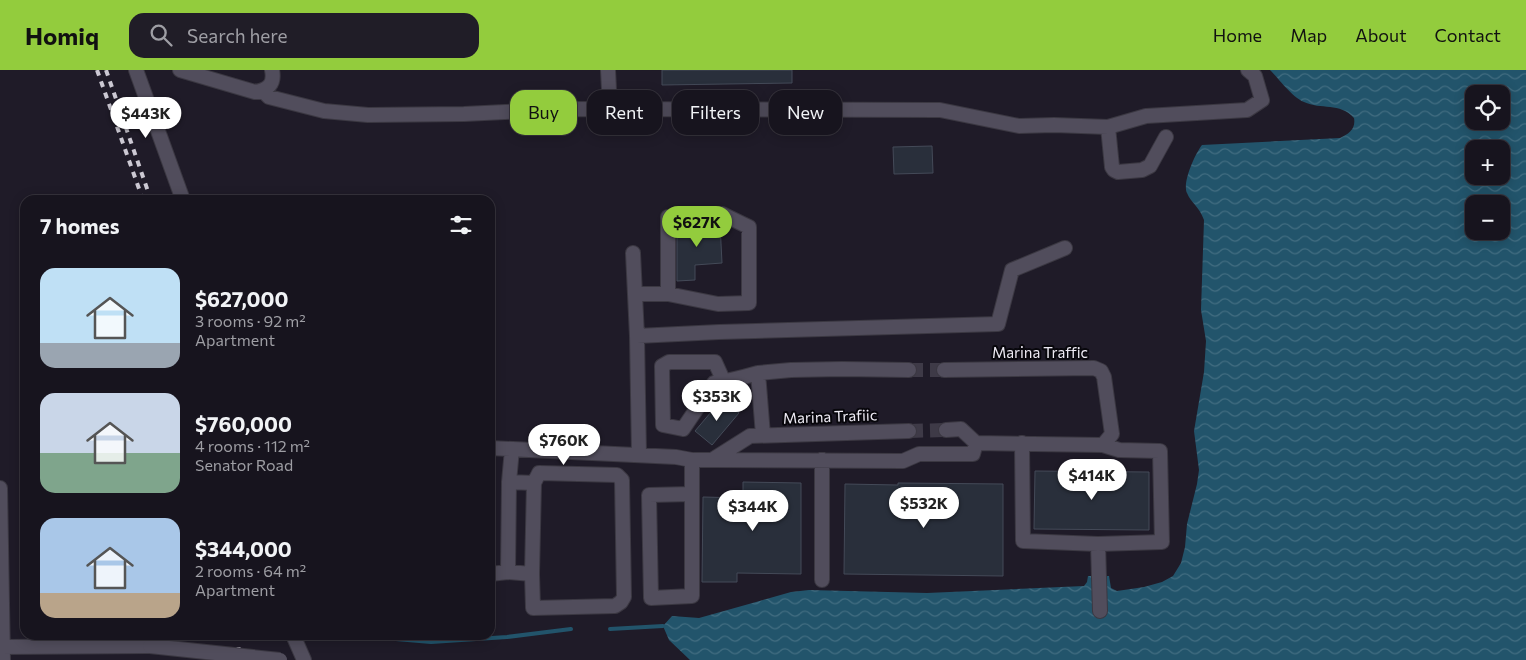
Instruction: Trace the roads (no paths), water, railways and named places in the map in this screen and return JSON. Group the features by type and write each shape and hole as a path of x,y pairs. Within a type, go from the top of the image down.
{"street":[{"path":"136,70 181,195"},
{"path":"180,70 255,92 271,85 274,77 272,70"},
{"path":"608,70 609,90"},
{"path":"662,109 940,110 1019,126 1108,127 1146,116 1247,110 1262,100 1255,76 1248,70"},
{"path":"263,90 268,97 324,111 368,115 464,114 587,109"},
{"path":"1108,127 1112,167 1118,172 1142,170 1150,166 1166,137"},
{"path":"636,294 668,294 718,304 749,303 749,227 722,214 668,217 668,294"},
{"path":"637,336 998,324 1012,270 1065,248"},
{"path":"633,253 636,294 639,455"},
{"path":"724,382 716,362 669,362 662,366 663,425 683,428 714,384 724,382 758,373 791,370 909,370"},
{"name":"Marina Traffic","path":"944,370 1094,368 1101,371 1104,377 1112,434 1103,445"},
{"path":"758,373 763,435"},
{"path":"946,430 961,429 976,443 1022,443 1103,445 1119,450 1160,451 1162,542 1098,544 1023,541 1022,443"},
{"name":"Marina Trafiic","path":"712,460 750,436 909,431"},
{"path":"495,448 676,457 692,460 903,461 919,454 973,454 976,443"},
{"path":"508,572 512,449"},
{"path":"692,460 692,494 692,596 651,598 648,495 692,494"},
{"path":"822,460 822,580"},
{"path":"539,474 617,475 622,480 624,597 621,602 615,606 533,608 534,483 539,474"},
{"path":"510,482 534,483"},
{"path":"0,488 2,651 150,646 280,660"},
{"path":"1098,544 1100,611"},
{"path":"495,573 508,572 532,574"},
{"path":"295,640 304,660"}],"water":[{"path":"1270,70 1526,70 1526,660 690,660 669,640 663,626 672,616 699,618 791,592 809,590 927,593 1084,586 1088,576 1109,576 1111,588 1117,591 1144,587 1162,582 1173,576 1181,563 1185,547 1187,524 1199,470 1194,431 1204,372 1206,341 1201,310 1204,220 1187,193 1186,183 1190,169 1202,145 1340,138 1349,133 1353,128 1354,118 1349,113 1337,108 1304,102 1290,92"}],"waterway":[{"path":"610,629 663,626"},
{"path":"495,638 571,629"},
{"path":"408,640 431,642 461,640"}],"tunnel":[{"path":"909,370 944,370"},
{"path":"909,431 946,430"}],"railway":[{"path":"97,70 141,195"},
{"path":"106,70 149,195"},
{"path":"229,640 230,660"},
{"path":"238,640 239,660"}]}
